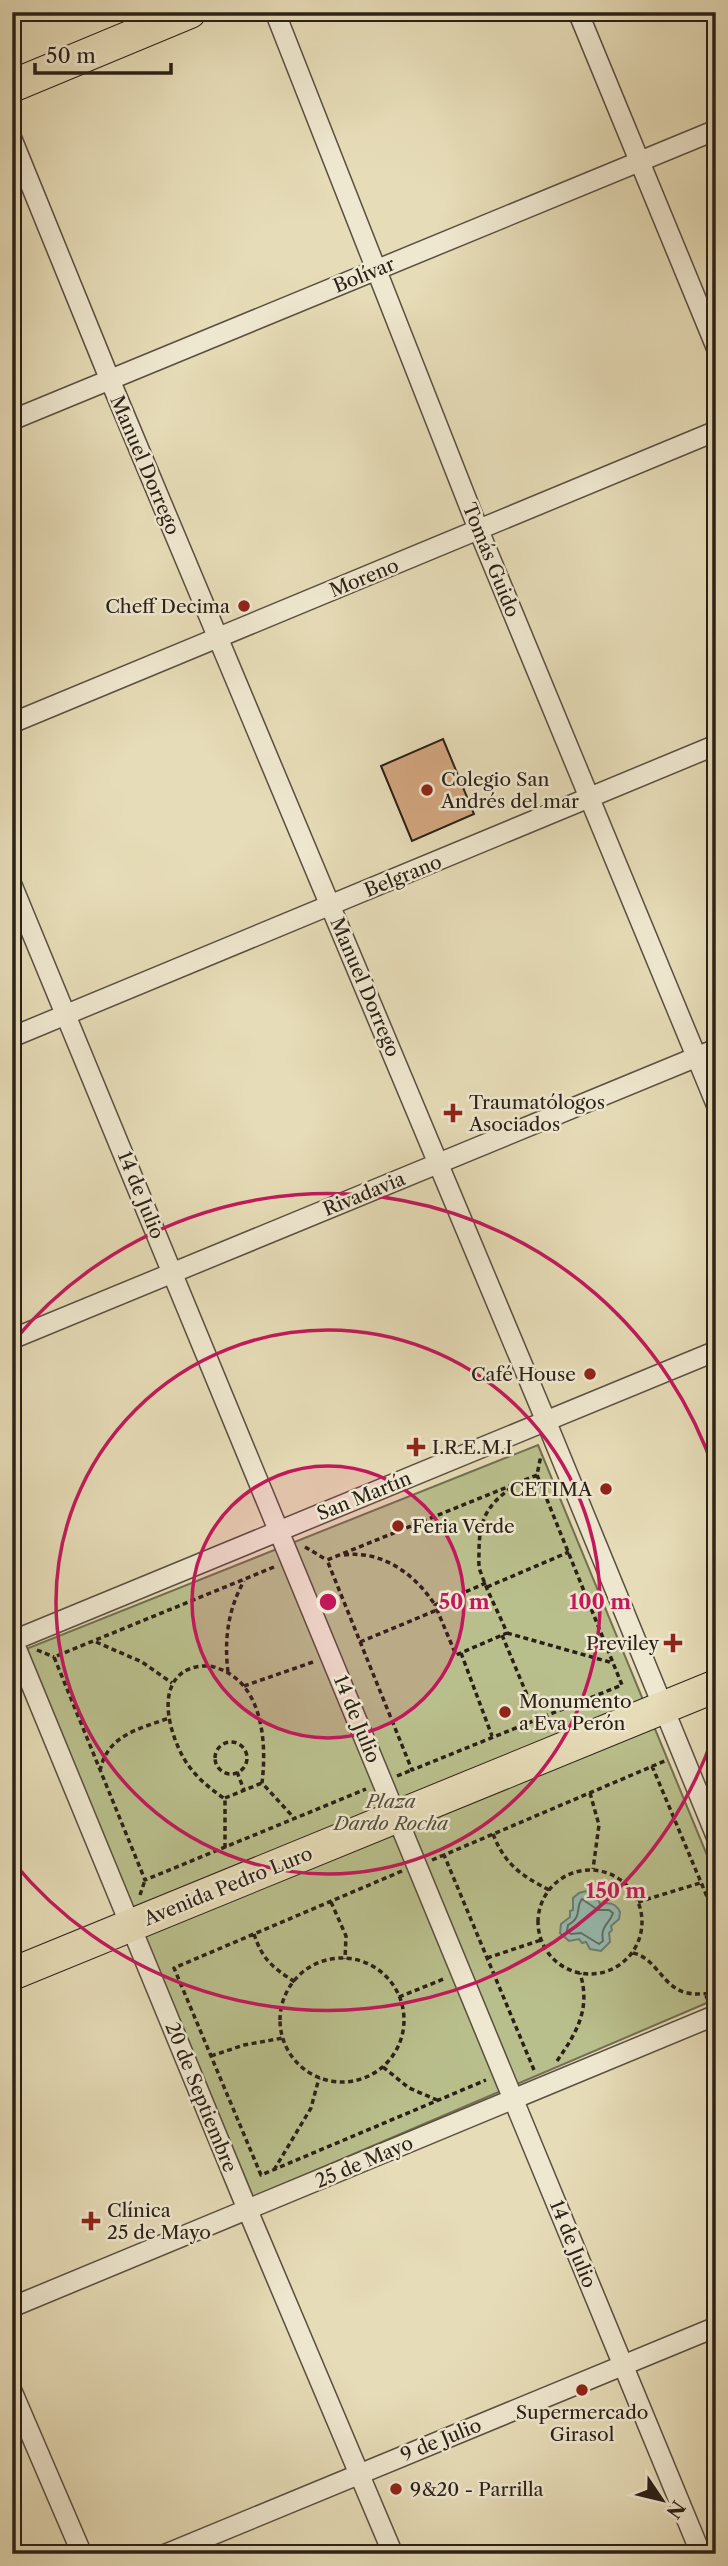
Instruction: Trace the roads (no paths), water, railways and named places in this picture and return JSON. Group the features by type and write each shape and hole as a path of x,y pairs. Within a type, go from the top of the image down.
{"main road":[{"path":"12,86 190,12"},
{"name":"Avenida Pedro Luro","path":"12,1974 716,1686"}],"street":[{"name":"Tomás Guido","path":"275,12 479,531 716,1104"},
{"path":"578,12 716,347"},
{"name":"Bolívar","path":"12,420 716,130"},
{"name":"Manuel Dorrego","path":"12,139 716,1836"},
{"name":"Moreno","path":"12,723 716,431"},
{"name":"Belgrano","path":"12,1038 716,746"},
{"name":"14 de Julio","path":"12,885 701,2554"},
{"name":"Rivadavia","path":"12,1339 716,1049"},
{"name":"San Martín","path":"13,1640 716,1351"},
{"name":"20 de Septiembre","path":"13,1640 248,2211 393,2554"},
{"name":"25 de Mayo","path":"12,2307 716,2015"},
{"name":"9 de Julio","path":"166,2554 716,2327"},
{"path":"12,2391 82,2554"}],"water":[{"path":"586,1891 595,1900 598,1899 600,1904 612,1904 620,1912 619,1919 611,1926 610,1942 601,1951 590,1949 586,1942 582,1943 579,1939 569,1941 560,1933 561,1924 570,1917 570,1911 573,1910 573,1898"}],"place":[{"name":"Cheff Decima","path":"244,606"},
{"name":"Colegio San Andrés del mar","path":"427,790"},
{"name":"Traumatólogos Asociados","path":"453,1113"},
{"name":"Café House","path":"590,1374"},
{"name":"I.R.E.M.I","path":"416,1447"},
{"name":"CETIMA","path":"606,1489"},
{"name":"Feria Verde","path":"398,1526"},
{"name":"Previley","path":"673,1643"},
{"name":"Monumento a Eva Perón","path":"505,1712"},
{"name":"Clínica 25 de Mayo","path":"91,2221"},
{"name":"Supermercado Girasol","path":"582,2390"},
{"name":"9&20 - Parrilla","path":"396,2489"}],"park label":[{"name":"Plaza Dardo Rocha","path":"391,1812"}]}
